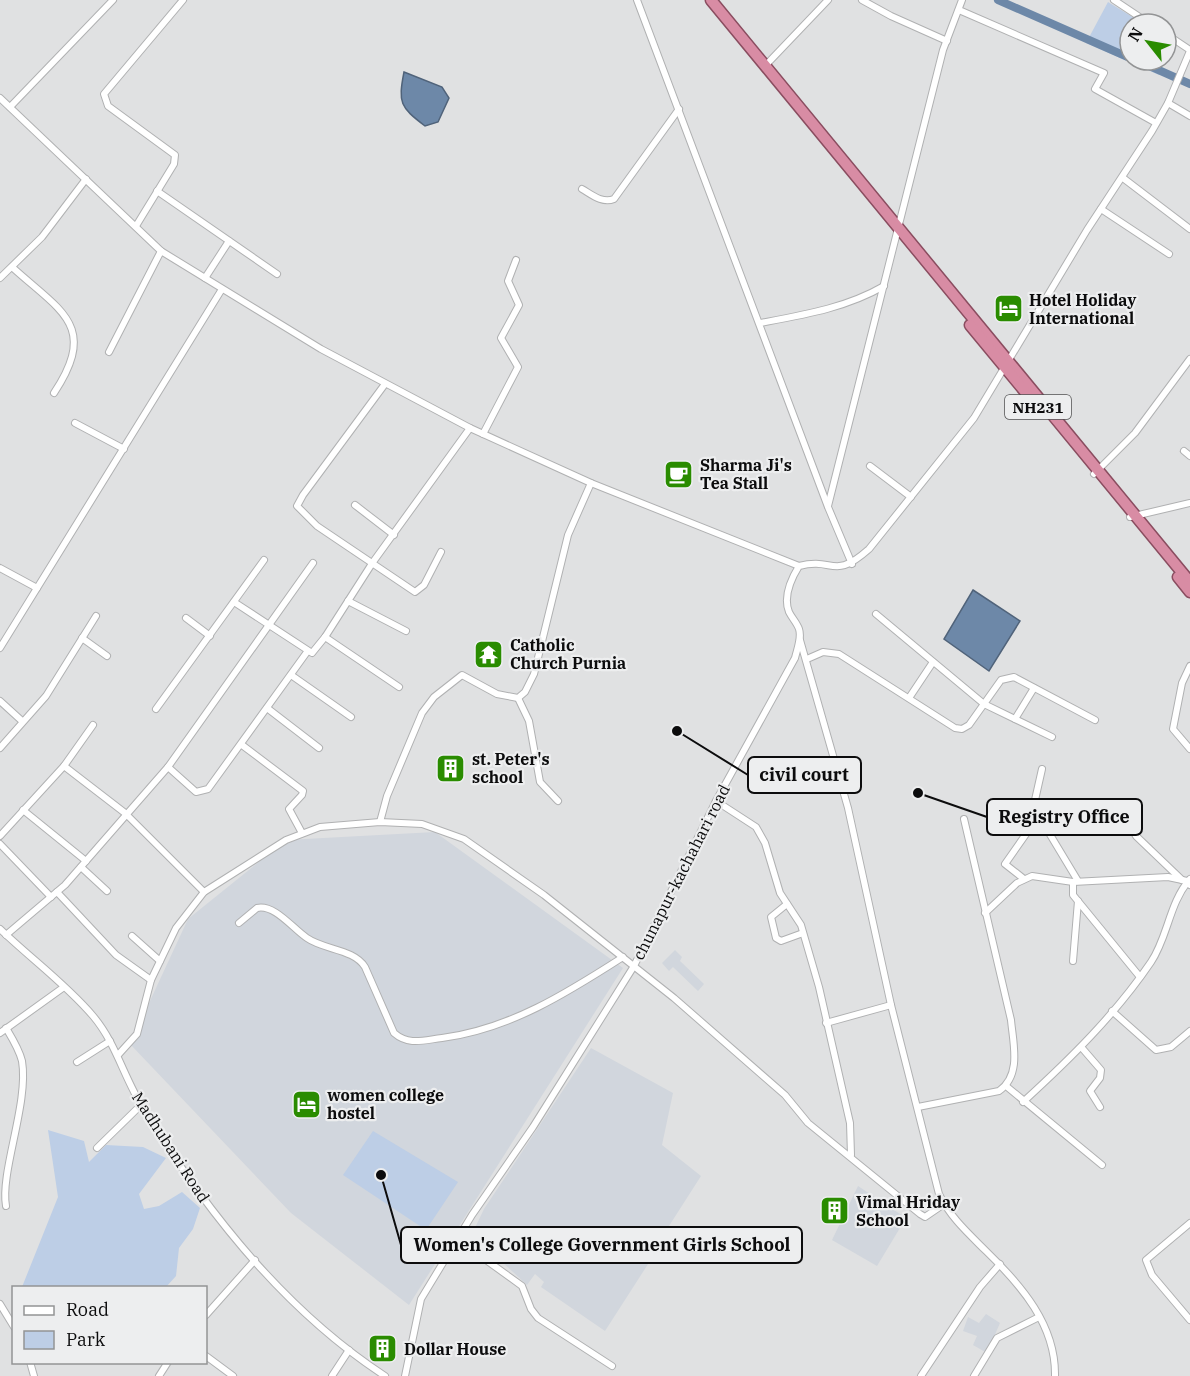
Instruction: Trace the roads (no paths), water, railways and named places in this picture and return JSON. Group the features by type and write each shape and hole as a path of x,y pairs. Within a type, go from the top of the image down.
{"highway":[{"name":"NH231","path":"711,0 1007,365 1190,582"},
{"name":"NH231","path":"1133,516 1190,592"}],"street":[{"path":"10,107 113,0"},
{"path":"136,226 174,164 175,155 108,106 104,94 183,0"},
{"path":"637,0 828,507 852,564"},
{"path":"765,66 828,0"},
{"path":"862,0 891,16 947,40"},
{"path":"828,507 884,286 895,225 947,40 962,0"},
{"path":"1114,0 1132,12"},
{"path":"959,10 1104,73 1095,88 1156,123"},
{"path":"0,98 161,251 385,384 470,428 591,483 800,566 817,564 842,567 852,564 869,549 974,418 1168,103 1190,51"},
{"path":"1168,103 1190,116"},
{"path":"582,189 599,199 609,201 614,199 679,109"},
{"path":"1123,178 1190,229"},
{"path":"0,278 42,237 86,179"},
{"path":"157,191 277,274"},
{"path":"1101,209 1169,254"},
{"path":"205,278 229,241"},
{"path":"109,352 161,251"},
{"path":"483,434 518,368 501,338 519,305 508,281 516,260"},
{"path":"12,267 67,318 74,329 68,372 54,393"},
{"path":"760,324 825,310 861,299 884,286"},
{"path":"0,648 222,289"},
{"path":"1096,471 1135,433 1190,359"},
{"path":"385,384 297,506 317,526 415,592 423,585 441,552"},
{"path":"75,423 124,449"},
{"path":"234,602 307,652 312,653 326,637 373,562 470,428"},
{"path":"1184,451 1190,456"},
{"path":"870,466 911,497"},
{"path":"380,822 387,796 417,722 434,697 462,675 507,698 518,698 525,692 534,674 568,535 591,483"},
{"path":"1133,516 1190,503"},
{"path":"355,505 394,535"},
{"path":"156,709 264,560"},
{"path":"6,935 57,892 168,767 270,627 313,563"},
{"path":"800,566 792,578 788,595 789,611 799,629 800,640 850,814 891,1005 936,1182 944,1204 962,1227 1018,1284 1039,1317 1053,1346 1056,1376"},
{"path":"0,568 38,588"},
{"path":"348,601 406,631"},
{"path":"876,614 984,704 1052,737"},
{"path":"0,748 45,696 96,615"},
{"path":"186,618 210,636"},
{"path":"326,637 399,687"},
{"path":"82,638 107,656"},
{"name":"chunapur-kachahari road","path":"405,1376 421,1299 634,966 716,801 795,658 800,640"},
{"path":"168,767 189,787 202,792 208,789 307,652"},
{"path":"807,659 823,652 839,654 954,728 962,729 969,725 1001,680 1006,677 1014,677 1095,720"},
{"path":"909,699 933,662"},
{"path":"1190,666 1182,683 1173,729 1190,749"},
{"path":"291,675 351,717"},
{"path":"1015,719 1034,688"},
{"path":"518,698 529,721 540,782 558,801"},
{"path":"0,701 22,721"},
{"path":"267,708 319,748"},
{"path":"0,836 64,766 93,725"},
{"path":"242,745 303,791 289,809 302,833"},
{"path":"64,766 127,815 204,892"},
{"path":"1042,770 1035,800 1038,817 1075,881"},
{"path":"716,801 756,827 765,843 774,880 803,933 850,1123 851,1155"},
{"path":"23,810 83,864 107,891"},
{"path":"1024,879 1005,864 1038,817"},
{"path":"918,1107 999,1091 1006,1086 1014,1063 1011,1020 964,819"},
{"path":"1132,821 1131,828 1136,836 1187,881"},
{"path":"118,1055 136,1034 152,980 176,928 204,892 278,844 320,827 380,822 422,824 464,839 544,895 634,966 785,1095 808,1123 851,1155 920,1214 931,1214 944,1204"},
{"path":"0,844 51,897"},
{"path":"985,913 1024,879 1032,876 1075,881 1168,878 1187,881"},
{"path":"1075,881 1071,892 1140,977"},
{"path":"1023,1102 1082,1048 1140,977 1158,950 1172,910 1187,881"},
{"path":"57,892 116,955 152,980"},
{"path":"1073,961 1078,901"},
{"path":"787,904 771,917 776,938 781,941 803,933"},
{"path":"239,923 257,908 268,908 308,939 358,960 365,967 394,1034 401,1040 413,1042 479,1031 517,1017 555,999 623,957"},
{"name":"Madhubani Road","path":"0,929 93,1015 118,1055 141,1105 195,1188 255,1260 303,1312 385,1376"},
{"path":"132,936 160,961"},
{"path":"0,1033 64,987"},
{"path":"826,1023 891,1005"},
{"path":"1112,1011 1156,1050 1171,1047 1190,1031"},
{"path":"6,1028 18,1052 22,1068 20,1102 10,1136 1,1189 6,1206"},
{"path":"77,1062 110,1041"},
{"path":"1082,1048 1101,1070 1100,1078 1090,1091 1100,1107"},
{"path":"1006,1086 1102,1165"},
{"path":"97,1148 141,1105"},
{"path":"1189,1225 1146,1260 1152,1275 1190,1320"},
{"path":"458,1239 522,1286 531,1309 538,1318 612,1366"},
{"path":"207,1314 255,1260"},
{"path":"921,1376 980,1287 1000,1264"},
{"path":"0,1304 12,1324"},
{"path":"974,1376 998,1338 1039,1317"},
{"path":"332,1376 349,1350"},
{"path":"207,1357 233,1376"}],"waterway":[{"path":"998,0 1118,53"},
{"path":"1163,72 1190,84"}],"place":[{"name":"Hotel Holiday International","path":"1008,309"},
{"name":"Sharma Ji's Tea Stall","path":"679,474"},
{"name":"Catholic Church Purnia","path":"489,654"},
{"name":"civil court","path":"677,731"},
{"name":"st. Peter's school","path":"451,768"},
{"name":"Registry Office","path":"918,793"},
{"name":"women college hostel","path":"306,1104"},
{"name":"Women's College Government Girls School","path":"381,1175"},
{"name":"Vimal Hriday School","path":"835,1211"},
{"name":"Dollar House","path":"383,1349"}]}
